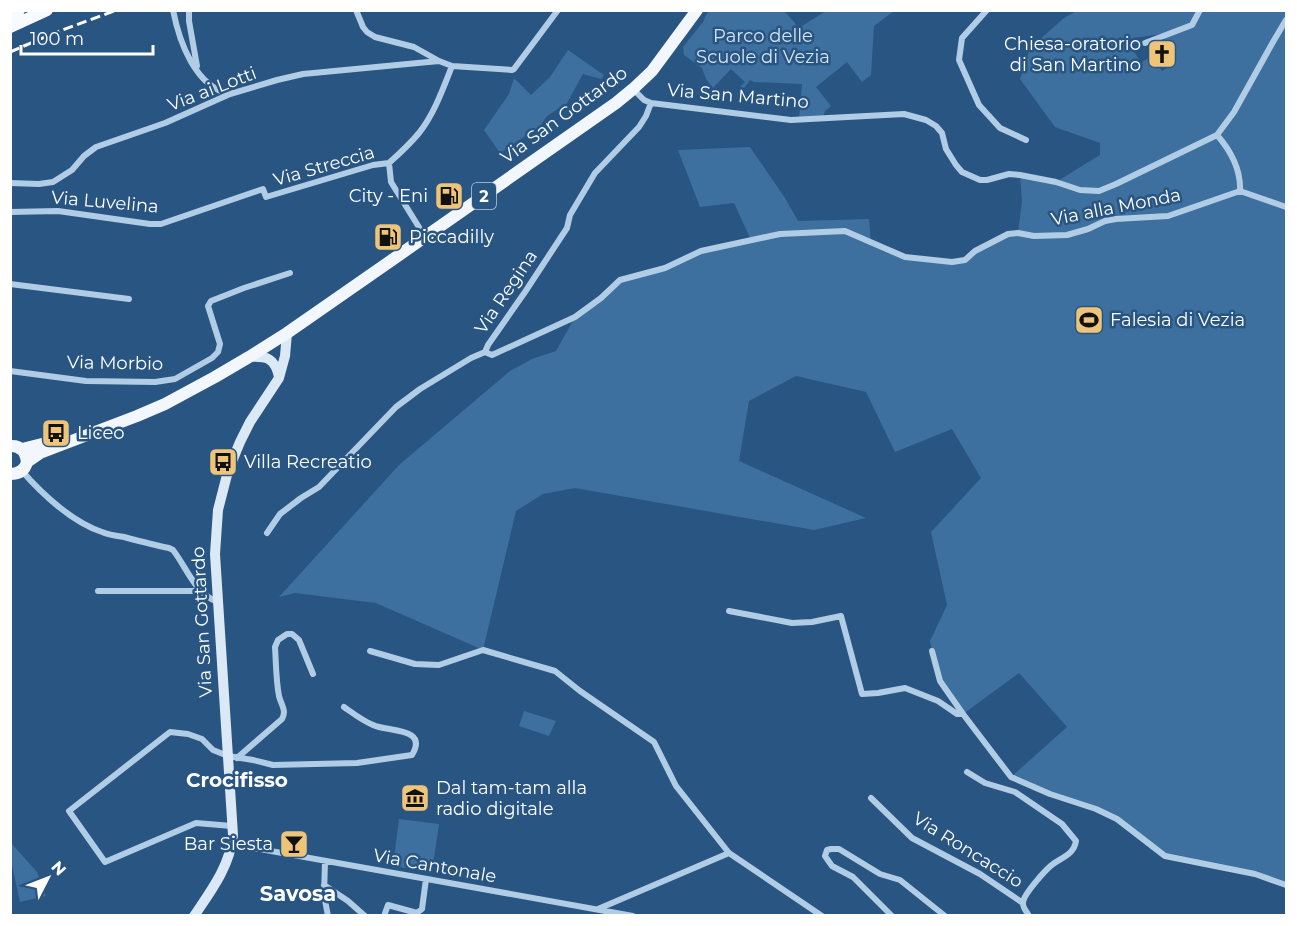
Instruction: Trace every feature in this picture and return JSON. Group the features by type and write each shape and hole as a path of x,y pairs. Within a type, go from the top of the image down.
{"highway":[{"path":"10,14 19,10"},
{"path":"10,27 47,10"}],"main road":[{"name":"Via San Gottardo","path":"20,469 40,453 165,404 288,333 600,115 633,89 656,66 697,10"},
{"name":"Via San Gottardo","path":"194,915 222,872 232,844 232,757 215,541 218,510 228,471 240,442 279,378 288,333"},
{"path":"249,357 262,357 270,360 279,378"},
{"name":"Via San Gottardo","path":"16,447 102,430"},
{"path":"16,447 25,452 20,469"}],"street":[{"path":"172,10 179,36 198,72 211,86 230,94"},
{"path":"189,10 198,72"},
{"path":"356,10 363,27 375,37 414,47 452,66 512,70 558,10"},
{"path":"987,10 962,38 959,60 979,105 1000,128 1026,140"},
{"path":"1145,43 1192,25 1200,10"},
{"name":"Via San Martino","path":"651,103 791,120 904,114 926,120 936,126 942,133 946,149 956,165 962,172 980,180 1009,174 1020,175 1056,182 1080,190 1099,191 1217,135 1234,112 1272,42 1287,20"},
{"name":"Via ai Lotti","path":"10,183 53,182 72,170 84,156 96,147 165,123 230,94 303,74 440,61"},
{"name":"Via Streccia","path":"263,189 266,197 373,165 389,164 423,128 452,66"},
{"path":"633,89 651,103"},
{"name":"Via Regina","path":"267,532 280,514 319,487 396,407 420,389 485,352 567,228 570,215 596,173 639,127 651,103"},
{"path":"1217,135 1235,162 1240,179 1240,191 1287,207"},
{"name":"Via Streccia","path":"389,164 391,182 425,237"},
{"name":"Via Luvelina","path":"10,212 58,212 161,224 263,189"},
{"name":"Via alla Monda","path":"485,352 492,355 575,316 601,298 620,280 665,268 701,251 780,234 845,231 905,257 952,262 965,260 975,251 1008,234 1018,232 1034,236 1067,236 1105,221 1168,216 1240,191"},
{"name":"Via Morbio","path":"10,371 86,381 155,382 175,379 212,358 218,352 220,344 208,306 211,301 290,273"},
{"path":"10,284 129,299"},
{"path":"20,469 34,485 73,517 95,529 173,550 200,591 218,602"},
{"path":"98,591 200,591"},
{"path":"729,611 792,623 812,622 841,616 862,694 905,688 938,701 957,714 963,714"},
{"path":"232,757 284,715 285,711 279,698 275,647 278,640 287,634 296,637 313,674"},
{"path":"370,651 415,664 439,665 483,650 555,671 579,691 654,742 676,786 729,853 822,915"},
{"path":"932,651 940,681 1011,777 1117,819 1165,856 1255,873 1287,885"},
{"path":"232,826 196,823 105,862 69,812 170,732 181,732 202,739 219,753 273,765 357,763 412,755 416,746 413,736 407,732 375,726 345,708"},
{"name":"Via Roncaccio","path":"967,772 985,783 1015,792 1062,824 1076,841 1069,855 1052,864 1037,879 1023,903"},
{"name":"Via Roncaccio","path":"871,798 912,838 980,874 1023,903 1029,915"},
{"name":"Via Cantonale","path":"232,844 633,915"},
{"path":"892,915 853,877 832,866 825,856 827,850 839,849 880,874 900,880 945,915"},
{"path":"598,909 729,853"},
{"path":"325,861 324,895 328,915"},
{"path":"384,915 388,905 417,913 422,909 426,879"},
{"path":"324,885 365,915"}],"green space":[{"path":"1078,10 1286,11 1286,885 1255,874 1165,856 1117,819 1011,777 1067,727 1019,673 963,714 940,681 930,641 947,605 931,532 981,478 952,429 895,452 866,392 796,376 749,401 739,461 866,518 814,530 575,488 543,494 516,511 483,650 376,603 295,593 279,597 399,465 510,371 532,359 556,351 575,317 620,280 665,268 701,251 751,240 734,203 700,207 678,150 750,147 798,221 869,219 871,243 905,257 965,260 975,251 1018,232 1022,202 1020,175 1056,182 1100,155 1100,143 1055,127 1020,79 1030,48 1064,18","holes":["1161,34 1173,52 1175,63 1162,71 1152,55 1141,63 1127,39"]},
{"name":"Parco delle Scuole di Vezia","path":"708,11 784,11 795,23 797,29 826,11 894,11 874,26 871,75 862,82 847,62 816,87 831,106 825,111 823,118 799,119 802,84 750,80 744,88 740,87 745,82 731,69 713,88 702,68 684,55 683,47 703,22"},
{"path":"568,50 604,75 601,79 583,74 567,103 547,116 540,126 500,153 484,130 509,94 514,78 531,95 550,77"},
{"path":"524,711 556,721 549,736 519,726"},
{"path":"399,819 439,824 432,872 393,866"},
{"path":"11,843 37,872 46,896 20,902 11,860"}],"railway":[{"path":"10,52 117,10"}],"place":[{"name":"Chiesa-oratorio di San Martino","path":"1162,54"},
{"name":"City - Eni","path":"449,196"},
{"name":"Piccadilly","path":"388,237"},
{"name":"Falesia di Vezia","path":"1089,320"},
{"name":"Liceo","path":"56,433"},
{"name":"Villa Recreatio","path":"223,462"},
{"name":"Dal tam-tam alla radio digitale","path":"415,798"},
{"name":"Bar Siesta","path":"294,844"}],"district":[{"name":"Crocifisso","path":"237,780"},
{"name":"Savosa","path":"298,893"}]}
